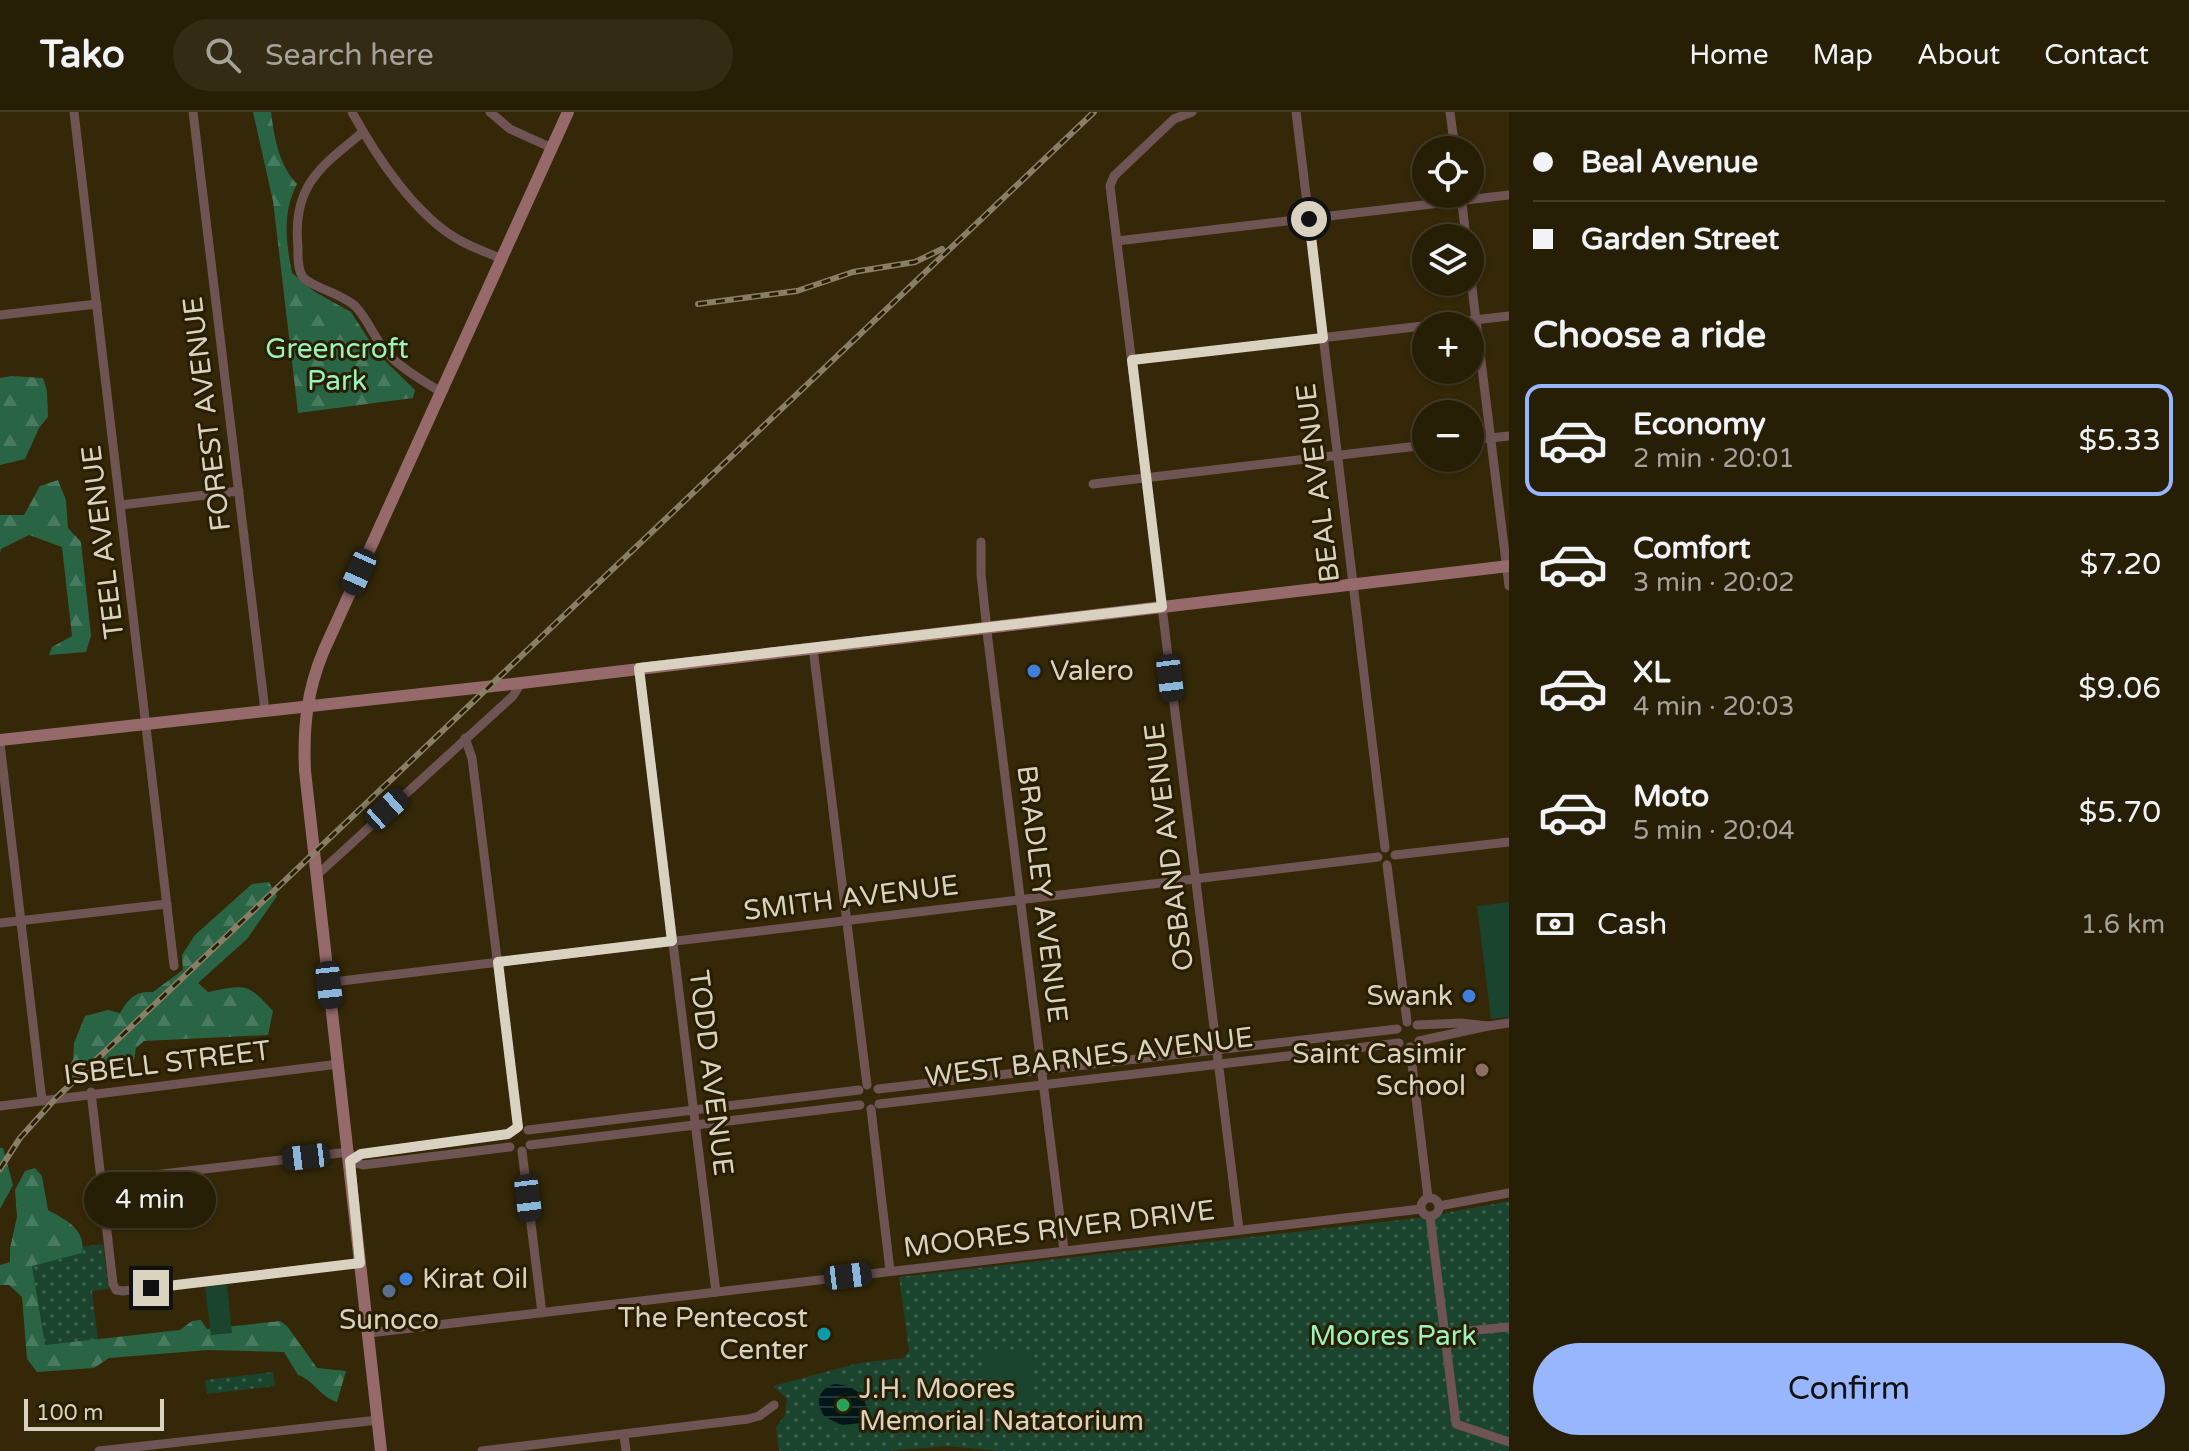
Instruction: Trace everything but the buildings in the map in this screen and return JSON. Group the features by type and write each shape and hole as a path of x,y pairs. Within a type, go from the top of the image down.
{"street":[{"name":"TEEL AVENUE","path":"74,112 174,966"},
{"name":"FOREST AVENUE","path":"193,112 265,711"},
{"path":"352,112 389,171 437,224 459,240 502,259"},
{"path":"490,112 510,129 552,148"},
{"path":"381,1451 304,765 306,707 316,668 568,112"},
{"name":"OSBAND AVENUE","path":"1190,112 1174,119 1112,180 1110,186 1239,1230"},
{"name":"BEAL AVENUE","path":"1296,112 1385,848"},
{"path":"1450,112 1453,136"},
{"path":"363,132 319,170 303,194 296,224 299,267 303,277 354,305 392,358 441,392"},
{"path":"1484,196 1509,195"},
{"path":"1117,241 1412,204"},
{"path":"0,315 97,304"},
{"path":"1484,319 1509,316"},
{"path":"1132,360 1412,328"},
{"path":"1484,384 1509,586"},
{"path":"1484,439 1509,436"},
{"path":"1093,484 1412,447"},
{"path":"121,505 239,491"},
{"name":"BRADLEY AVENUE","path":"981,542 987,627 1064,1250"},
{"path":"42,1101 0,742 1508,566"},
{"path":"813,648 847,921 863,1088 857,1098 860,1105"},
{"name":"TODD AVENUE","path":"639,668 716,1292"},
{"path":"317,875 513,696 521,683"},
{"path":"465,738 472,758 523,1128 532,1137 526,1148 542,1313"},
{"path":"1395,855 1509,842"},
{"path":"1385,848 1395,855 1392,863 1387,865 1380,862 1378,857 1385,848"},
{"name":"SMITH AVENUE","path":"329,985 341,981 1378,857"},
{"path":"1387,865 1412,1024 1421,1034 1415,1044 1428,1198"},
{"path":"0,923 167,904"},
{"path":"1488,1026 1412,1024 1397,1029 1396,1036 1399,1043 1415,1044 1509,1023"},
{"name":"WEST BARNES AVENUE","path":"878,1089 1397,1029"},
{"name":"WEST BARNES AVENUE","path":"875,1106 1399,1043"},
{"name":"ISBELL STREET","path":"0,1106 91,1092 339,1064"},
{"path":"102,1181 349,1156 508,1134 523,1128 863,1088 878,1089 881,1098 875,1106 890,1271"},
{"path":"91,1092 116,1290 360,1263"},
{"path":"349,1156 363,1165 510,1147 526,1148 860,1105 875,1106"},
{"path":"508,1134 510,1147"},
{"path":"1439,1206 1509,1193"},
{"path":"1428,1198 1434,1199 1439,1206 1438,1212 1430,1217 1423,1214 1421,1209 1421,1203 1428,1198"},
{"name":"MOORES RIVER DRIVE","path":"369,1333 1421,1209"},
{"path":"1430,1217 1456,1424 1509,1442"},
{"path":"1445,1333 1509,1327"},
{"path":"482,1451 748,1419 759,1416 774,1405"},
{"path":"99,1451 378,1420"},
{"path":"624,1434 626,1451"}],"green space":[{"name":"Greencroft Park","path":"253,112 271,112 282,159 297,184 287,217 292,273 315,292 351,312 378,354 415,390 413,398 298,413 273,201"},
{"path":"0,378 43,378 48,417 39,428 25,459 0,465"},
{"path":"58,480 66,500 68,528 81,542 91,636 86,652 49,655 52,647 72,636 62,547 29,535 1,549 0,553 0,515 24,515 40,486"},
{"path":"269,882 277,896 247,939 198,983 208,992 238,987 251,990 273,1011 268,1035 144,1041 136,1048 132,1071 113,1060 97,1070 94,1079 67,1079 65,1076 73,1059 74,1043 85,1016 108,1010 120,1013 133,996 153,992 183,970 182,955 195,935 252,884"},
{"path":"1509,902 1509,1017 1491,1019 1477,906"},
{"path":"0,1148 3,1148 13,1185 0,1209"},
{"path":"35,1168 42,1176 48,1210 78,1231 82,1245 82,1253 32,1266 45,1345 180,1330 192,1321 201,1320 207,1329 280,1321 287,1326 317,1368 346,1371 337,1402 298,1375 284,1352 208,1350 109,1358 94,1368 37,1372 27,1359 22,1297 9,1285 0,1285 0,1265 10,1262 17,1217 15,1190 25,1171"},
{"name":"Moores Park","path":"1509,1201 1509,1451 997,1451 948,1446 888,1451 779,1451 776,1427 785,1415 787,1399 773,1386 859,1363 904,1358 909,1351 899,1277 1425,1217"},
{"path":"103,1244 109,1289 92,1291 99,1348 36,1356 24,1254"},
{"path":"227,1284 232,1333 211,1335 205,1287"},
{"path":"986,1349 1033,1352 1030,1401 983,1397"},
{"path":"273,1372 275,1386 207,1394 205,1380"},
{"name":"J.H. Moores Memorial Natatorium","path":"833,1378 859,1386 871,1398 874,1415 871,1424 856,1430 841,1430 814,1415 814,1391"}],"water":[{"path":"834,1384 847,1386 862,1396 867,1414 861,1423 842,1425 825,1417 819,1398 824,1390"}],"railway":[{"path":"0,1169 20,1138 56,1098 1094,112"},
{"path":"698,304 797,291 853,272 915,262 942,249"}],"place":[{"name":"Valero","path":"1034,671"},
{"name":"Swank","path":"1469,996"},
{"name":"Saint Casimir School","path":"1482,1070"},
{"name":"Kirat Oil","path":"406,1279"},
{"name":"Sunoco","path":"389,1291"},
{"name":"The Pentecost Center","path":"824,1334"},
{"name":"J.H. Moores Memorial Natatorium","path":"843,1405"}],"route":[{"path":"151,1288 360,1263 350,1161 361,1154 508,1134 518,1127 498,962 672,941 639,668 1162,607 1132,360 1323,338 1309,219"}]}
